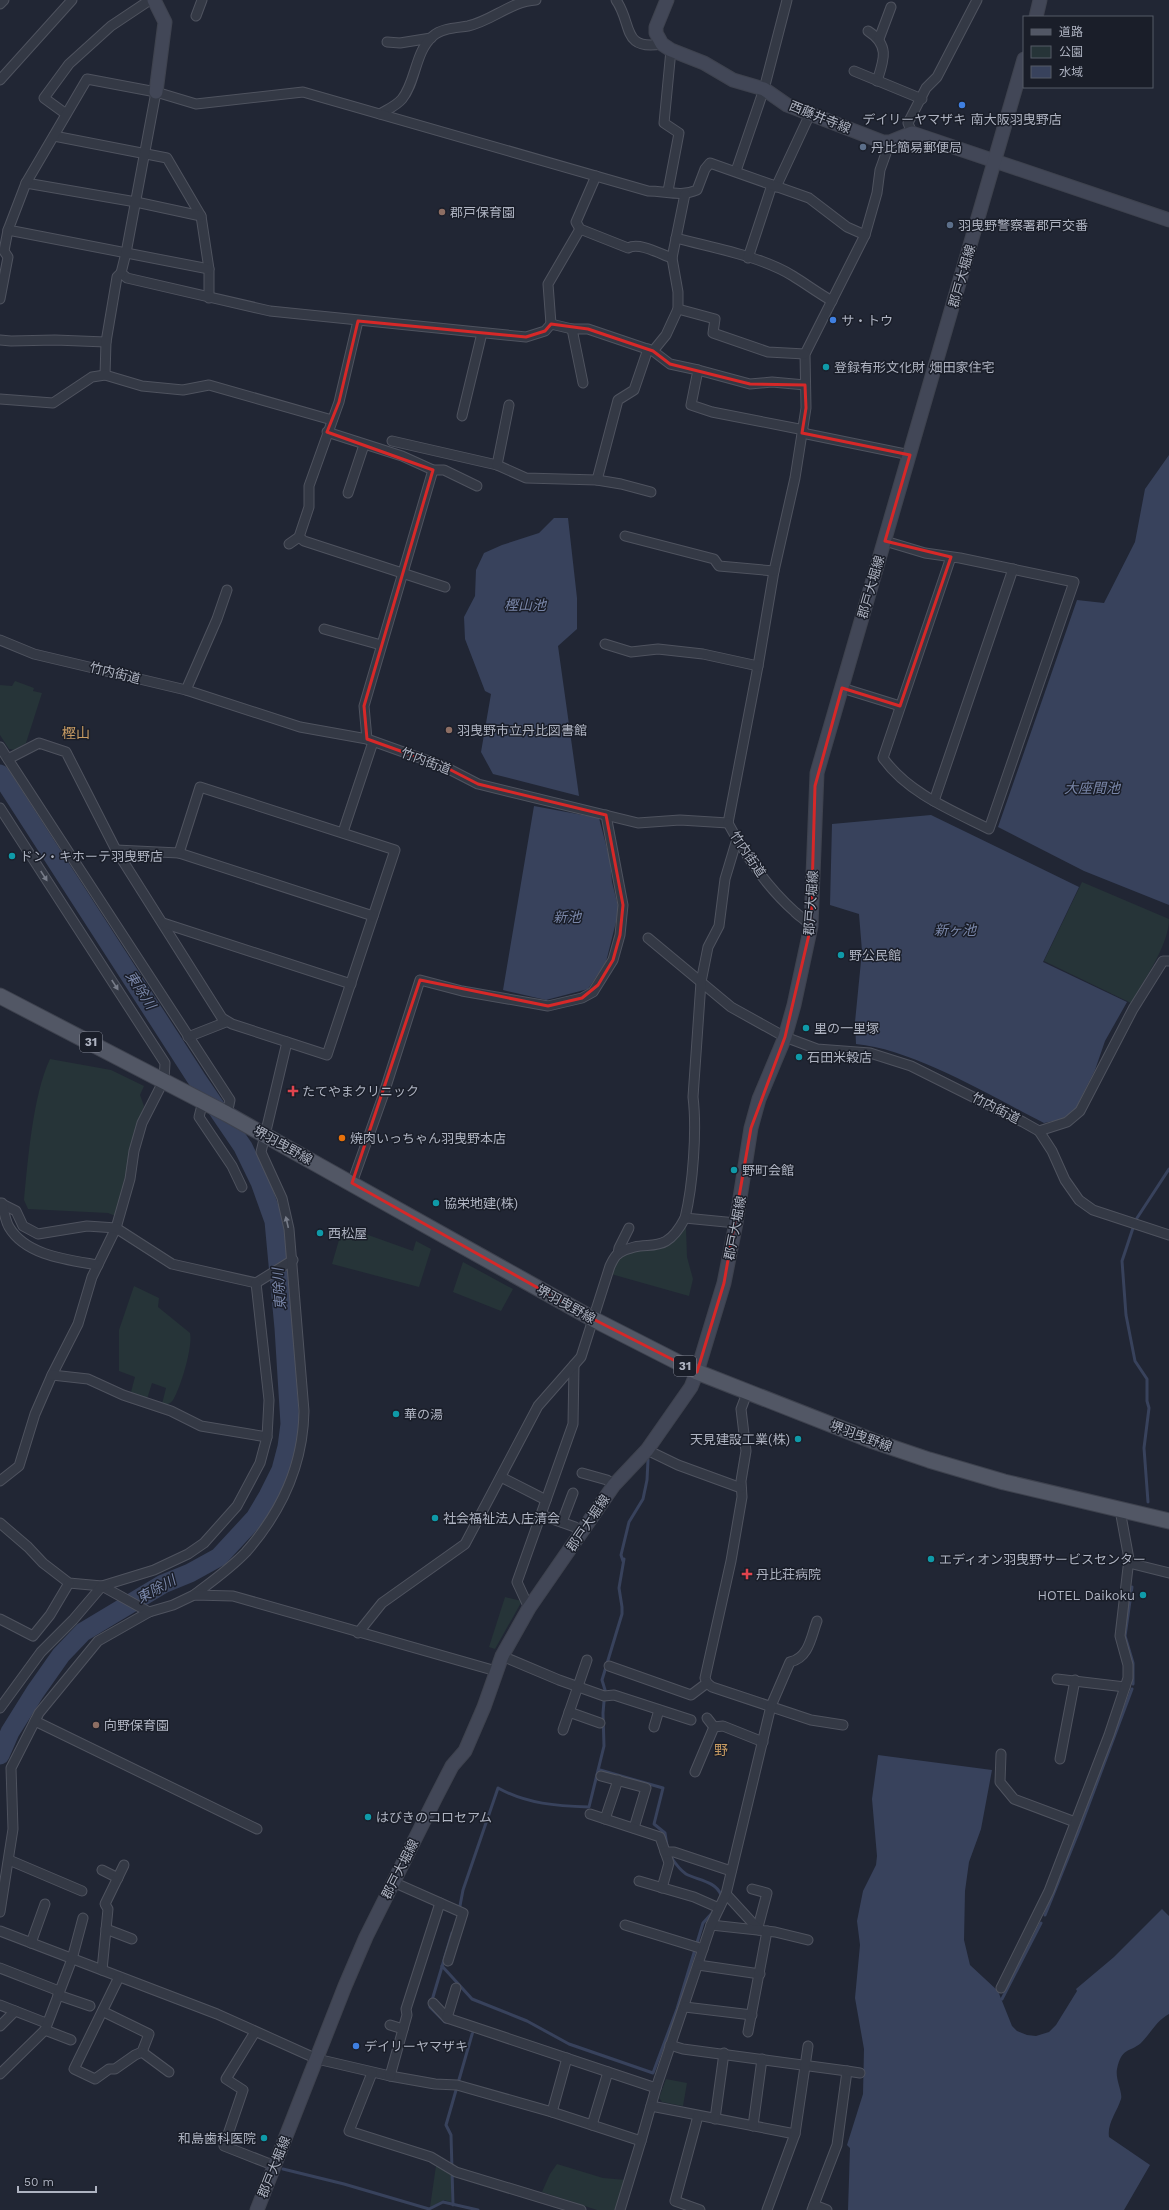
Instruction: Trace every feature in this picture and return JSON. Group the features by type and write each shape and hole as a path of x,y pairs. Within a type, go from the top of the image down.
{"main road":[{"path":"154,0 165,22 156,92"},
{"path":"667,0 656,27 656,33 667,47"},
{"path":"1036,16 1040,0"},
{"name":"西藤井寺線","path":"667,47 704,63 734,80 764,89 787,105 883,142 890,142"},
{"path":"995,162 1023,63"},
{"path":"890,142 912,133 1169,220"},
{"name":"郡戸大堀線","path":"257,2210 317,2059 344,1986 393,1882 452,1766 464,1752 484,1707 502,1656 529,1608 614,1485 647,1450 691,1387 698,1372 724,1283 736,1223 751,1128 759,1099 785,1037 794,1005 811,926 816,773 995,162"},
{"name":"堺羽曳野線","path":"0,996 164,1080 182,1090 201,1106 232,1112 265,1134 593,1319 698,1372 747,1393 873,1441 929,1460 1004,1482 1169,1521"}],"street":[{"path":"0,4 4,0"},
{"path":"0,80 72,0"},
{"path":"66,114 44,98 69,64 111,26 150,0"},
{"path":"196,16 202,0"},
{"path":"380,114 404,97 418,60 431,38 439,32 469,26 525,0 536,0"},
{"path":"616,0 621,7 632,40 639,44 667,47 664,123 679,133 668,191"},
{"path":"736,171 764,89 787,0"},
{"path":"912,133 908,123 922,99 926,88 937,76 977,0"},
{"path":"879,40 891,7"},
{"path":"868,31 879,40 884,54 883,63 877,81"},
{"path":"387,42 400,43 431,38"},
{"path":"854,71 922,99"},
{"path":"0,299 8,257 4,251 8,230 26,182 87,79 156,92 196,104 303,92 648,191 668,191 685,194 697,190 704,169 710,163 809,198 847,227 865,236"},
{"path":"105,375 106,342 117,277 121,272 126,253 156,92"},
{"path":"748,258 774,186 810,114"},
{"path":"54,136 167,158 201,216 209,269 209,298"},
{"path":"728,823 758,666 774,571 795,478 806,408 806,354 865,236 877,193 880,170 890,142"},
{"path":"596,176 576,222 580,230 628,248 633,245 639,246 672,258"},
{"path":"26,182 136,202 201,216"},
{"path":"597,480 618,400 634,390 650,350 666,335 678,308 678,292 672,258 685,194"},
{"path":"8,230 209,269"},
{"path":"121,272 127,278 270,311 526,337 545,331 551,324 548,284 580,230"},
{"path":"676,238 748,258 793,276 806,286 832,301"},
{"path":"678,308 715,319 713,333 768,352 806,354"},
{"path":"289,544 299,537 309,507 309,486 339,402 358,321"},
{"path":"551,324 572,329 588,329 650,350 670,364 750,384 772,382 805,385"},
{"path":"572,329 583,383"},
{"path":"462,416 482,333"},
{"path":"0,340 106,342"},
{"path":"698,370 691,405 712,412 799,429 802,431 910,455"},
{"path":"0,399 53,403 92,377 105,375 142,386 183,390 209,385 332,420"},
{"path":"497,465 510,405"},
{"path":"328,432 364,445 402,456 433,470 444,470 477,486"},
{"path":"392,441 497,465 526,478 597,480 621,484 651,492"},
{"path":"348,493 364,445"},
{"path":"343,832 370,740 364,706 401,574 433,470"},
{"path":"625,536 714,559 719,566 774,571"},
{"path":"299,537 304,542 445,587"},
{"path":"885,541 925,553 951,557 1013,569 1074,582 989,829 914,789 891,768 883,758 951,557"},
{"path":"934,801 1013,569"},
{"path":"186,690 217,619 226,590"},
{"path":"324,629 381,645"},
{"name":"竹内街道","path":"0,640 34,654 186,690 300,727 370,740 445,767 478,784 638,823 680,820 728,823 737,840 767,883 811,926"},
{"path":"605,644 631,652 658,649 703,654 758,666"},
{"path":"842,688 900,706"},
{"path":"8,759 39,743 66,752 116,850 222,1018 226,1022 327,1055 395,850 200,787 179,853"},
{"path":"0,747 230,1100 232,1112"},
{"path":"0,808 165,1063 164,1080 142,1123 134,1150 130,1179 116,1228 92,1277 78,1324 52,1375 30,1426 19,1466 0,1482"},
{"path":"352,1183 383,1096 420,980 462,991 548,1006 582,998 593,992 598,985 613,960 620,935 623,904 606,815"},
{"path":"618,1254 633,1248 657,1245 667,1242 680,1227 685,1218 690,1189 695,1116 693,1097 701,982 708,947 719,926 725,879 737,840"},
{"path":"116,850 179,853 373,916"},
{"path":"163,923 351,984"},
{"name":"竹内街道","path":"648,938 731,1007 785,1037 817,1049 870,1052 911,1066 1039,1131"},
{"path":"1169,961 1163,962 1133,1009 1080,1111 1067,1122 1039,1131 1052,1151 1065,1180 1084,1205 1093,1210 1169,1235"},
{"path":"188,1037 226,1022"},
{"path":"0,1912 13,1829 11,1768 39,1713 98,1641 149,1612 173,1605 194,1595 245,1553 267,1525 297,1466 304,1437 304,1411 293,1260 282,1198 261,1152 287,1042"},
{"path":"201,1106 199,1117 232,1166 242,1187"},
{"path":"1,1203 16,1210 23,1226 38,1234 87,1226 116,1228 172,1264 256,1283 293,1260"},
{"path":"1,1203 9,1227 16,1235 42,1253 52,1257 98,1265"},
{"path":"685,1218 736,1223"},
{"path":"358,1633 382,1603 465,1544 538,1406 581,1357 610,1266 618,1254 618,1248 629,1228"},
{"path":"0,1523 44,1563 69,1583 102,1586 154,1570 188,1554 204,1543 237,1506 260,1464 267,1437 269,1400 256,1283"},
{"path":"529,1608 517,1582 573,1424 574,1366"},
{"path":"52,1375 88,1379 123,1395 171,1411 201,1426 267,1437"},
{"path":"747,1393 741,1408 746,1451 741,1488 742,1497 731,1561 705,1678 707,1683 712,1686 810,1720 843,1725"},
{"path":"647,1450 678,1465 741,1488"},
{"path":"582,1473 607,1480 614,1485"},
{"path":"501,1477 546,1500"},
{"path":"562,1522 573,1493"},
{"path":"1001,1988 1040,1912 1125,1687 1128,1668 1120,1632 1129,1563 1120,1510"},
{"path":"541,1514 575,1526 582,1533"},
{"path":"1129,1563 1169,1573"},
{"path":"0,1619 33,1636 50,1615 69,1583"},
{"path":"102,1586 149,1612"},
{"path":"0,1708 41,1652 73,1620 102,1586"},
{"path":"194,1595 233,1596 358,1633 496,1671"},
{"path":"620,2210 670,2046 685,2007 711,1925 726,1894 771,1706 790,1662 799,1660 807,1651 816,1621"},
{"path":"502,1656 559,1680 604,1696 614,1695 691,1720"},
{"path":"563,1730 587,1660"},
{"path":"609,1666 691,1695 707,1683"},
{"path":"1057,1679 1125,1687"},
{"path":"1060,1759 1075,1680"},
{"path":"654,1727 659,1710"},
{"path":"569,1712 600,1722"},
{"path":"707,1718 714,1727"},
{"path":"35,1721 257,1829"},
{"path":"714,1727 723,1726 762,1742"},
{"path":"695,1772 714,1727"},
{"path":"1001,1754 1000,1782 1014,1799 1075,1822"},
{"path":"601,1776 646,1788 634,1828"},
{"path":"605,1819 618,1780"},
{"path":"590,1814 660,1836 669,1863 662,1888"},
{"path":"665,1852 674,1852 731,1871"},
{"path":"9,1860 82,1891"},
{"path":"102,1970 108,1909 105,1904 124,1865"},
{"path":"102,1870 118,1878"},
{"path":"639,1881 694,1897 719,1908"},
{"path":"393,1882 463,1913 448,1961"},
{"path":"748,2032 760,1974 762,1930 767,1893 752,1889"},
{"path":"726,1894 762,1930"},
{"path":"390,2076 403,2029 406,2009 424,1968 426,1940 440,1903"},
{"path":"31,1943 45,1904"},
{"path":"0,2073 46,2027 72,1959 83,1918"},
{"path":"650,1932 652,1922"},
{"path":"625,1925 703,1949"},
{"path":"711,1925 762,1930 808,1940"},
{"path":"106,1929 132,1939"},
{"path":"0,1930 217,2014 317,2059 390,2076 435,2084 457,2085 552,2112 641,2141"},
{"path":"698,1966 760,1974"},
{"path":"0,1968 90,2006"},
{"path":"120,1977 104,2012 74,2069 95,2079 109,2069 115,2069 135,2054 142,2052"},
{"path":"447,2018 456,1988"},
{"path":"433,2003 447,2018 656,2088"},
{"path":"0,2005 15,2011 71,2040"},
{"path":"685,2007 752,2015"},
{"path":"0,2026 15,2011"},
{"path":"104,2012 149,2034 142,2052"},
{"path":"390,2025 403,2029"},
{"path":"255,2032 226,2079 243,2090 224,2146 275,2166"},
{"path":"670,2046 860,2073"},
{"path":"767,2210 795,2134 808,2046"},
{"path":"142,2052 169,2072"},
{"path":"715,2119 724,2053"},
{"path":"552,2112 567,2058"},
{"path":"754,2126 762,2059"},
{"path":"372,2072 349,2131 431,2158 456,2172 581,2210"},
{"path":"592,2125 608,2072"},
{"path":"827,2210 813,2208 837,2145 847,2072"},
{"path":"651,2106 795,2134"},
{"path":"698,2116 675,2201 700,2210"}],"highlighted area":[{"path":"358,321 526,337 545,331 551,324 588,329 653,351 670,364 750,384 805,385 806,408 802,433 910,455 885,541 951,557 900,706 842,688 815,786 811,926 785,1037 751,1128 724,1283 697,1372 593,1319 352,1183 420,980 548,1006 582,998 598,985 613,960 620,935 623,905 606,815 478,784 445,767 367,739 364,706 433,470 327,432 339,402"}],"green space":[{"path":"15,681 34,688 33,691 42,693 26,743 15,750 9,749 0,735 0,685 12,686"},
{"path":"1082,882 1169,919 1165,940 1155,962 1131,1003 1044,961"},
{"path":"50,1059 111,1070 144,1086 140,1095 144,1106 128,1161 118,1217 108,1213 28,1209 24,1200 35,1109 39,1090"},
{"path":"343,1226 413,1251 416,1241 431,1249 419,1287 332,1264"},
{"path":"682,1227 686,1228 687,1257 693,1279 689,1296 611,1274 614,1263 623,1255 636,1250 646,1249"},
{"path":"463,1262 513,1289 501,1311 453,1292"},
{"path":"134,1286 159,1298 158,1307 190,1333 190,1347 183,1377 173,1400 166,1405 162,1404 166,1388 152,1383 147,1399 131,1392 135,1377 119,1371 119,1330"},
{"path":"505,1597 522,1601 495,1649 489,1647"},
{"path":"666,2079 687,2083 683,2106 662,2102 659,2098"},
{"path":"557,2164 603,2178 626,2180 617,2210 597,2210 542,2192 550,2174"},
{"path":"436,2166 451,2174 451,2202 444,2200 430,2207"}],"water":[{"name":"大座間池","path":"1169,455 1169,905 1084,871 998,827 1077,600 1104,603 1135,542 1145,489"},
{"name":"樫山池","path":"554,518 568,518 577,598 577,629 558,646 579,796 493,774 481,752 491,694 485,691 465,639 464,617 475,596 476,570 484,553 502,545 539,533"},
{"name":"新池","path":"534,806 599,818 610,860 612,882 619,910 606,962 588,989 546,1000 503,990"},
{"name":"新ヶ池","path":"931,815 1079,887 1043,962 1127,1002 1105,1041 1095,1070 1076,1108 1063,1119 1044,1123 976,1087 927,1064 878,1048 856,1044 855,1022 862,951 859,914 830,905 832,824"},
{"path":"878,1755 992,1770 981,1829 969,1862 965,1891 964,1940 970,1965 998,1991 1012,2026 1017,2031 1027,2035 1036,2036 1049,2032 1056,2025 1077,1991 1076,1989 1114,1957 1162,1909 1169,1916 1169,2014 1157,2024 1141,2043 1126,2052 1121,2057 1117,2069 1121,2099 1109,2127 1109,2137 1150,2165 1124,2210 848,2210 850,2148 847,2145 863,2094 864,2049 855,1998 860,1945 857,1921 863,1891 876,1865 877,1856 872,1799"}],"waterway":[{"name":"東除川","path":"0,774 196,1078 243,1147 260,1182 274,1221 284,1328 290,1424 287,1447 281,1470 255,1518 219,1557 190,1573 163,1584 83,1632 61,1655 35,1692 10,1732 0,1755"},
{"path":"1137,1218 1169,1169"},
{"path":"1133,1228 1122,1261 1126,1315 1135,1361 1147,1379 1147,1401 1149,1408 1144,1448 1148,1502"},
{"path":"459,1911 463,1890 498,1788 520,1798 531,1801 554,1805 589,1807 604,1746 603,1713 605,1690 602,1680 622,1614 619,1588 624,1559 623,1561 621,1555 629,1522 643,1499 647,1480 647,1458"},
{"path":"1132,1587 1125,1636 1133,1663 1133,1684"},
{"path":"1045,1915 1080,1828 1132,1689"},
{"path":"600,1770 663,1788 654,1824 665,1833 667,1846"},
{"path":"671,1857 686,1874 711,1884 719,1890 721,1895 720,1898"},
{"path":"442,1966 472,1999 527,2021 569,2044 653,2073 677,2009 703,1923 713,1912"},
{"path":"1002,1999 1041,1923"},
{"path":"445,2022 430,2007 452,1933"},
{"path":"453,2205 451,2135 446,2125 473,2031 470,2030"},
{"path":"283,2169 344,2184 429,2209 443,2202 478,2210"}],"place":[{"name":"デイリーヤマザキ 南大阪羽曳野店","path":"962,105"},
{"name":"丹比簡易郵便局","path":"863,147"},
{"name":"郡戸保育園","path":"442,212"},
{"name":"羽曳野警察署郡戸交番","path":"950,225"},
{"name":"サ・トウ","path":"833,320"},
{"name":"登録有形文化財 畑田家住宅","path":"826,367"},
{"name":"羽曳野市立丹比図書館","path":"449,730"},
{"name":"ドン・キホーテ羽曳野店","path":"12,856"},
{"name":"野公民館","path":"841,955"},
{"name":"里の一里塚","path":"806,1028"},
{"name":"石田米穀店","path":"799,1057"},
{"name":"たてやまクリニック","path":"293,1091"},
{"name":"焼肉いっちゃん羽曳野本店","path":"342,1138"},
{"name":"野町会館","path":"734,1170"},
{"name":"協栄地建(株)","path":"436,1203"},
{"name":"西松屋","path":"320,1233"},
{"name":"華の湯","path":"396,1414"},
{"name":"天見建設工業(株)","path":"798,1439"},
{"name":"社会福祉法人庄清会","path":"435,1518"},
{"name":"エディオン羽曳野サービスセンター","path":"931,1559"},
{"name":"丹比荘病院","path":"747,1574"},
{"name":"HOTEL Daikoku","path":"1143,1595"},
{"name":"向野保育園","path":"96,1725"},
{"name":"はびきのコロセアム","path":"368,1817"},
{"name":"デイリーヤマザキ","path":"356,2046"},
{"name":"和島歯科医院","path":"264,2138"}],"district":[{"name":"樫山","path":"76,733"},
{"name":"野","path":"721,1750"}]}
